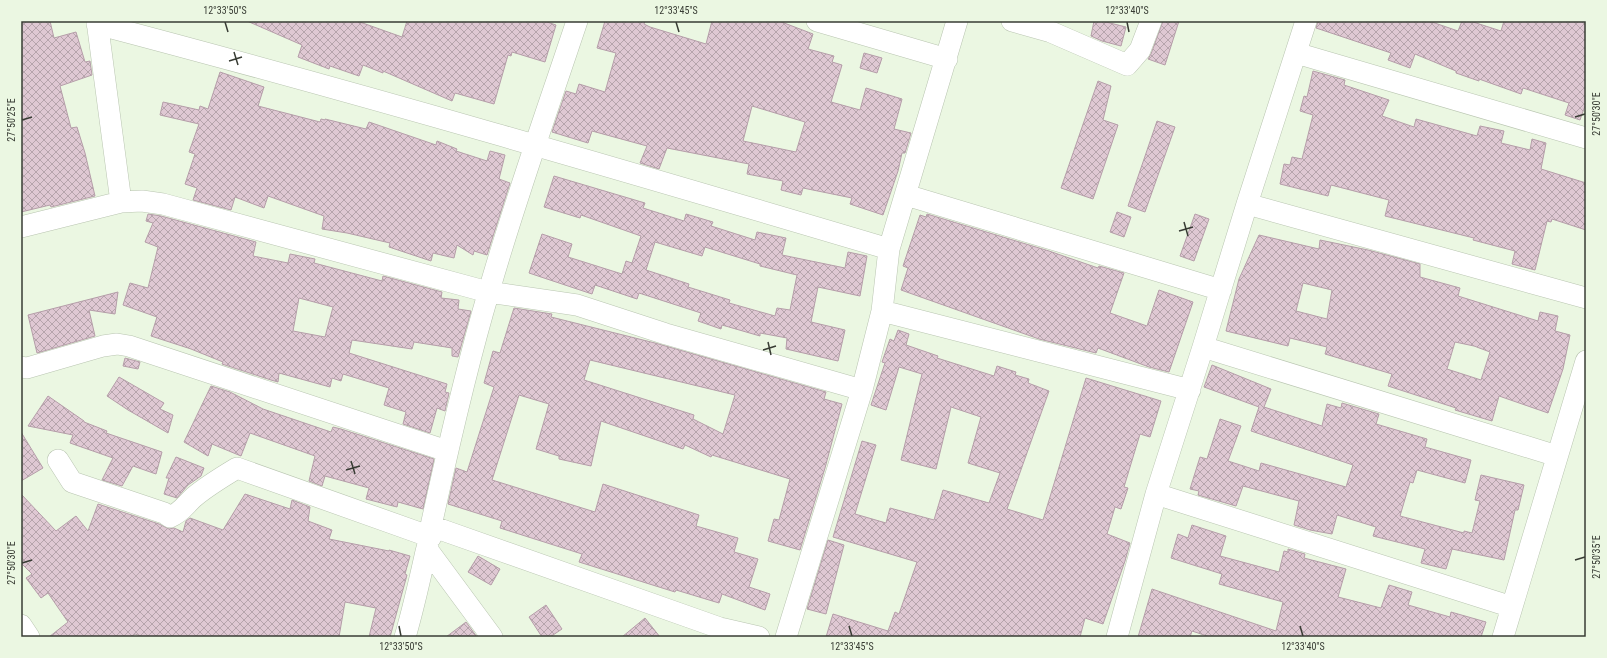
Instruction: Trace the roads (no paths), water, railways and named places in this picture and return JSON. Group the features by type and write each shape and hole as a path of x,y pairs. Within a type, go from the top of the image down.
{"street":[{"path":"405,637 416,601 447,451 488,292 535,144 577,21"},
{"path":"816,21 947,59"},
{"path":"828,21 947,59"},
{"path":"786,637 862,390 882,311 889,249 947,59 957,21"},
{"path":"1012,21 1052,26 1127,65 1140,50 1151,21"},
{"path":"1117,637 1156,494 1306,21"},
{"path":"121,202 97,22 535,144 889,249"},
{"path":"1296,53 1586,138"},
{"path":"906,194 1221,290"},
{"path":"21,227 121,202 142,201 163,204 488,292 577,305 666,334 862,390"},
{"path":"1247,204 1586,298"},
{"path":"882,311 1190,390"},
{"path":"23,370 103,346 117,344 129,346 447,451"},
{"path":"1203,347 1557,456"},
{"path":"1503,637 1586,361"},
{"path":"58,460 72,482 164,513 170,517 180,513 194,497 237,468 429,537 723,632 758,637"},
{"path":"1156,494 1512,607"},
{"path":"429,537 492,637"},
{"path":"21,625 29,637"}]}
